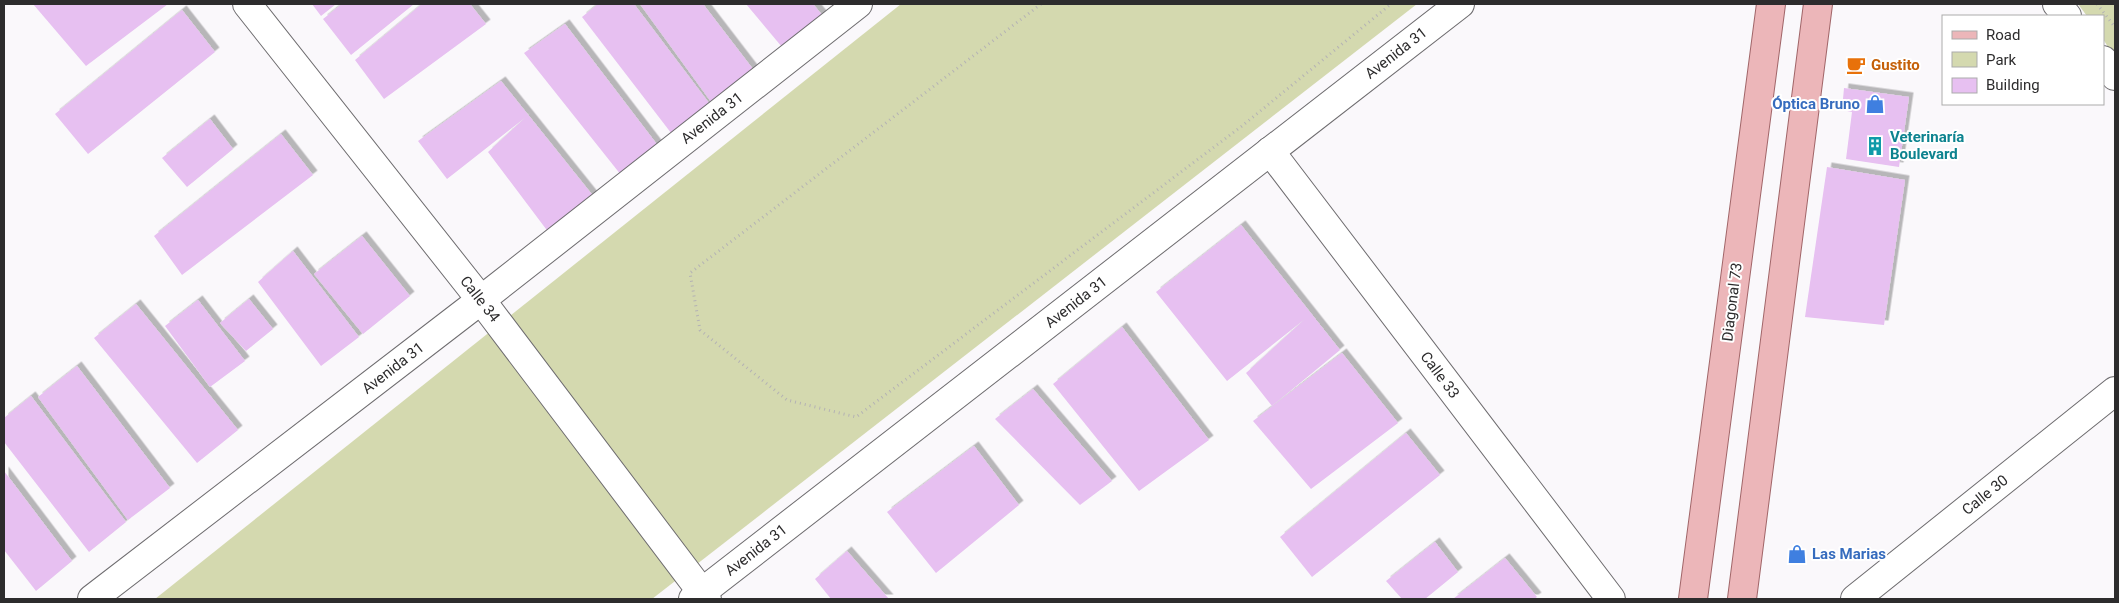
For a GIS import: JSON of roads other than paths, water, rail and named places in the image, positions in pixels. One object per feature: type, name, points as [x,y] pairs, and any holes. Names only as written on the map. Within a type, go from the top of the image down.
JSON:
[{"type":"main road","name":"Diagonal 73","points":[[1693,599],[1771,4]]},
{"type":"main road","points":[[1742,599],[1818,4]]},
{"type":"street","name":"Calle 34","points":[[247,4],[481,300],[700,597]]},
{"type":"street","name":"Avenida 31","points":[[92,599],[481,300],[858,4]]},
{"type":"street","name":"Avenida 31","points":[[700,597],[1460,4]]},
{"type":"street","points":[[2057,4],[2066,15]]},
{"type":"street","points":[[2104,61],[2115,76]]},
{"type":"street","name":"Calle 33","points":[[1270,152],[1611,599]]},
{"type":"street","name":"Calle 30","points":[[1855,599],[2115,391]]},
{"type":"place","name":"Gustito","points":[[1856,65]]},
{"type":"place","name":"Óptica Bruno","points":[[1875,104]]},
{"type":"place","name":"Veterinaría Boulevard","points":[[1875,146]]},
{"type":"place","name":"Las Marias","points":[[1797,554]]}]
